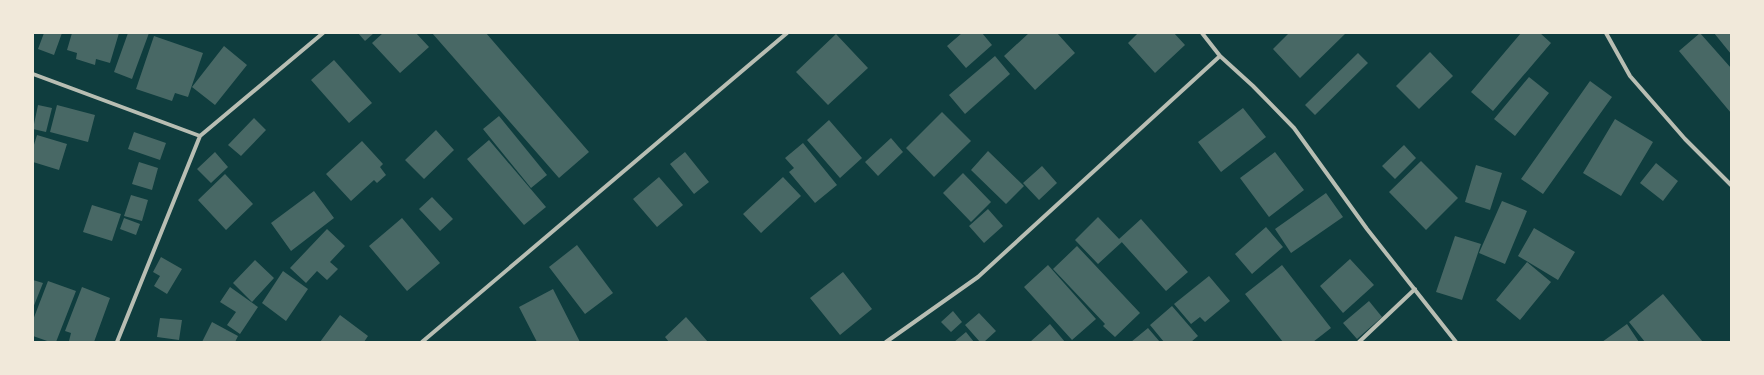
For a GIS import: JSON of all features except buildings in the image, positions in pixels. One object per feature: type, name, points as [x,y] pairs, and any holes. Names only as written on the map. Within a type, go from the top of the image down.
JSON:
[{"type":"street","points":[[117,342],[200,136],[323,33]]},
{"type":"street","points":[[422,342],[787,33]]},
{"type":"street","points":[[1202,33],[1220,56],[1253,86],[1294,128],[1368,229],[1456,342]]},
{"type":"street","points":[[1606,33],[1630,76],[1685,138],[1731,184]]},
{"type":"street","points":[[886,342],[978,276],[1220,56]]},
{"type":"street","points":[[33,74],[200,136]]},
{"type":"street","points":[[1359,342],[1415,290]]}]
